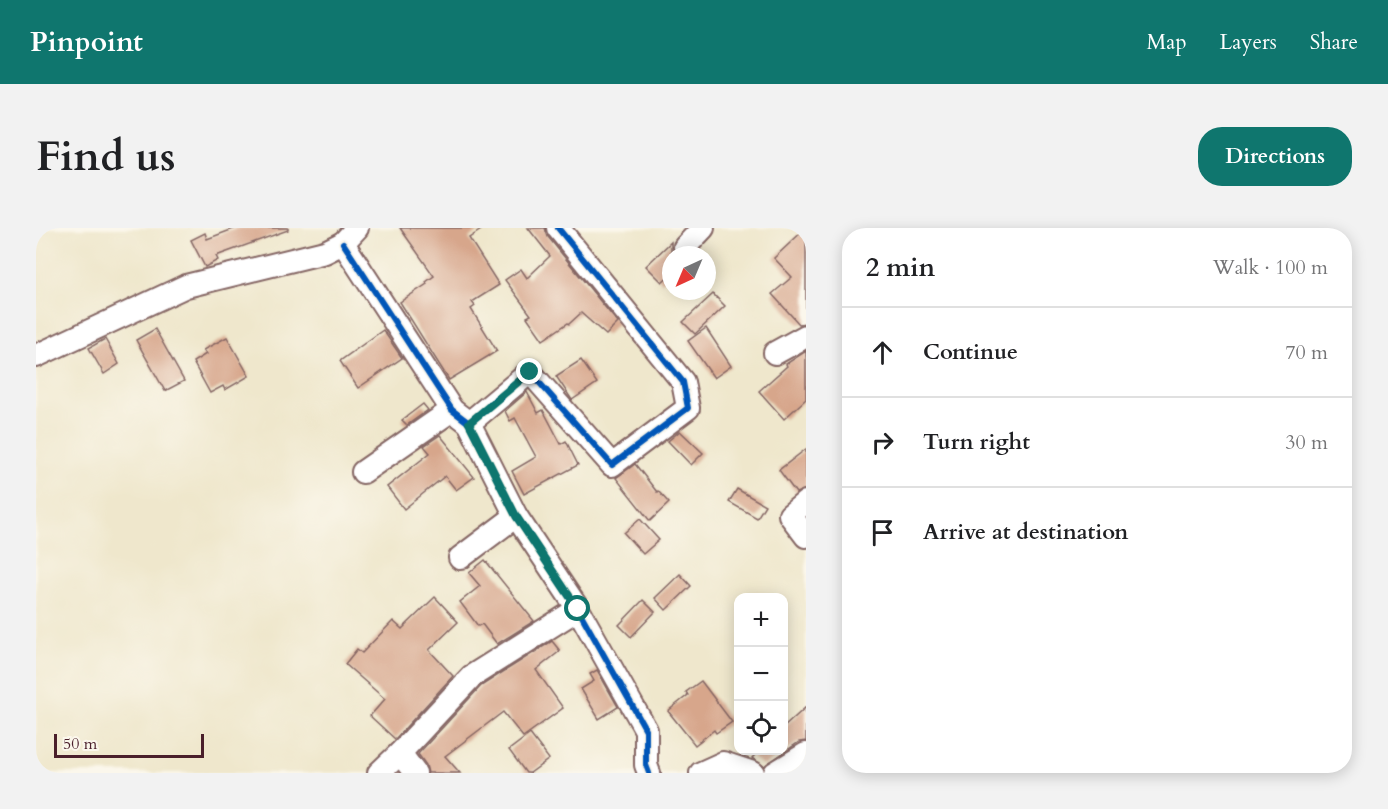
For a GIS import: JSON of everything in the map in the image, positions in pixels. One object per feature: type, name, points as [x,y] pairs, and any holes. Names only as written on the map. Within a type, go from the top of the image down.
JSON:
[{"type":"street","points":[[363,472],[461,417],[530,372],[612,465],[688,408],[683,382],[558,228]]},
{"type":"street","points":[[686,246],[703,228]]},
{"type":"street","points":[[36,356],[186,286],[325,252],[350,236],[461,417],[516,516],[578,609],[646,730],[646,765],[649,773]]},
{"type":"street","points":[[775,353],[806,336]]},
{"type":"street","points":[[806,502],[790,515],[806,536]]},
{"type":"street","points":[[460,558],[516,516]]},
{"type":"street","points":[[379,773],[472,676],[578,609]]},
{"type":"street","points":[[400,753],[415,773]]},
{"type":"street","points":[[776,773],[806,754]]},
{"type":"street","points":[[701,773],[723,763],[753,773]]},
{"type":"building","points":[[236,228],[288,228],[288,230],[216,256],[218,260],[205,267],[191,240],[205,233],[207,239]]},
{"type":"building","points":[[400,228],[484,228],[469,238],[499,285],[472,302],[475,306],[471,309],[497,351],[449,380],[400,302],[427,284],[426,282],[434,276]]},
{"type":"building","points":[[528,228],[545,228],[548,237],[618,323],[606,335],[581,313],[569,324],[543,340],[527,317],[531,315],[505,280],[521,269],[527,278],[550,256]]},
{"type":"building","points":[[806,228],[806,323],[799,324],[772,294],[792,277],[774,258]]},
{"type":"building","points":[[662,251],[662,282],[646,266]]},
{"type":"building","points":[[716,297],[725,306],[695,334],[683,322],[707,300],[716,300]]},
{"type":"building","points":[[706,328],[731,366],[714,378],[688,341]]},
{"type":"building","points":[[155,329],[184,381],[165,391],[136,340]]},
{"type":"building","points":[[383,330],[402,358],[358,388],[340,361]]},
{"type":"building","points":[[227,337],[249,376],[225,390],[223,386],[210,393],[193,362],[206,354],[203,350]]},
{"type":"building","points":[[105,339],[119,364],[104,374],[89,348]]},
{"type":"building","points":[[806,351],[806,399],[784,419],[759,391],[787,366],[786,364]]},
{"type":"building","points":[[581,360],[597,383],[572,400],[556,376]]},
{"type":"building","points":[[527,392],[538,413],[543,410],[561,444],[566,441],[578,465],[524,494],[512,471],[536,457],[515,418],[510,421],[505,411]]},
{"type":"building","points":[[423,404],[428,410],[407,425],[402,420]]},
{"type":"building","points":[[680,431],[703,453],[691,465],[668,441]]},
{"type":"building","points":[[440,435],[474,477],[456,490],[445,476],[404,509],[387,487],[430,453],[424,446]]},
{"type":"building","points":[[806,449],[806,489],[796,493],[779,470]]},
{"type":"building","points":[[635,464],[657,492],[669,503],[650,521],[616,478]]},
{"type":"building","points":[[737,489],[765,505],[757,518],[729,502]]},
{"type":"building","points":[[640,519],[659,540],[643,554],[624,533]]},
{"type":"building","points":[[485,560],[534,621],[497,644],[482,624],[478,626],[460,602],[480,586],[469,573]]},
{"type":"building","points":[[680,574],[691,586],[666,610],[655,598]]},
{"type":"building","points":[[435,597],[458,622],[429,650],[453,676],[395,739],[370,716],[385,699],[345,664],[357,649],[362,653],[393,621],[402,629]]},
{"type":"building","points":[[643,600],[655,612],[631,637],[619,625]]},
{"type":"building","points":[[552,641],[560,651],[536,670],[563,708],[523,737],[503,712],[445,756],[460,773],[428,773],[426,765],[418,754],[481,686]]},
{"type":"building","points":[[597,670],[618,707],[599,719],[581,689],[594,681],[590,674]]},
{"type":"building","points":[[701,681],[732,722],[716,733],[714,730],[695,745],[668,711],[688,695],[686,692]]},
{"type":"building","points":[[806,707],[806,741],[799,742],[788,750],[788,723]]},
{"type":"building","points":[[530,734],[549,759],[530,773],[526,773],[509,750]]},
{"type":"building","points":[[755,755],[780,755],[764,766],[752,758]]},
{"type":"cycle path","points":[[343,243],[452,410],[469,423],[530,372],[612,465],[688,408],[683,382],[558,228]]},
{"type":"cycle path","points":[[469,423],[516,516],[578,609],[646,730],[646,765],[649,773]]},
{"type":"route","points":[[530,372],[469,423],[516,516],[578,609]]}]
